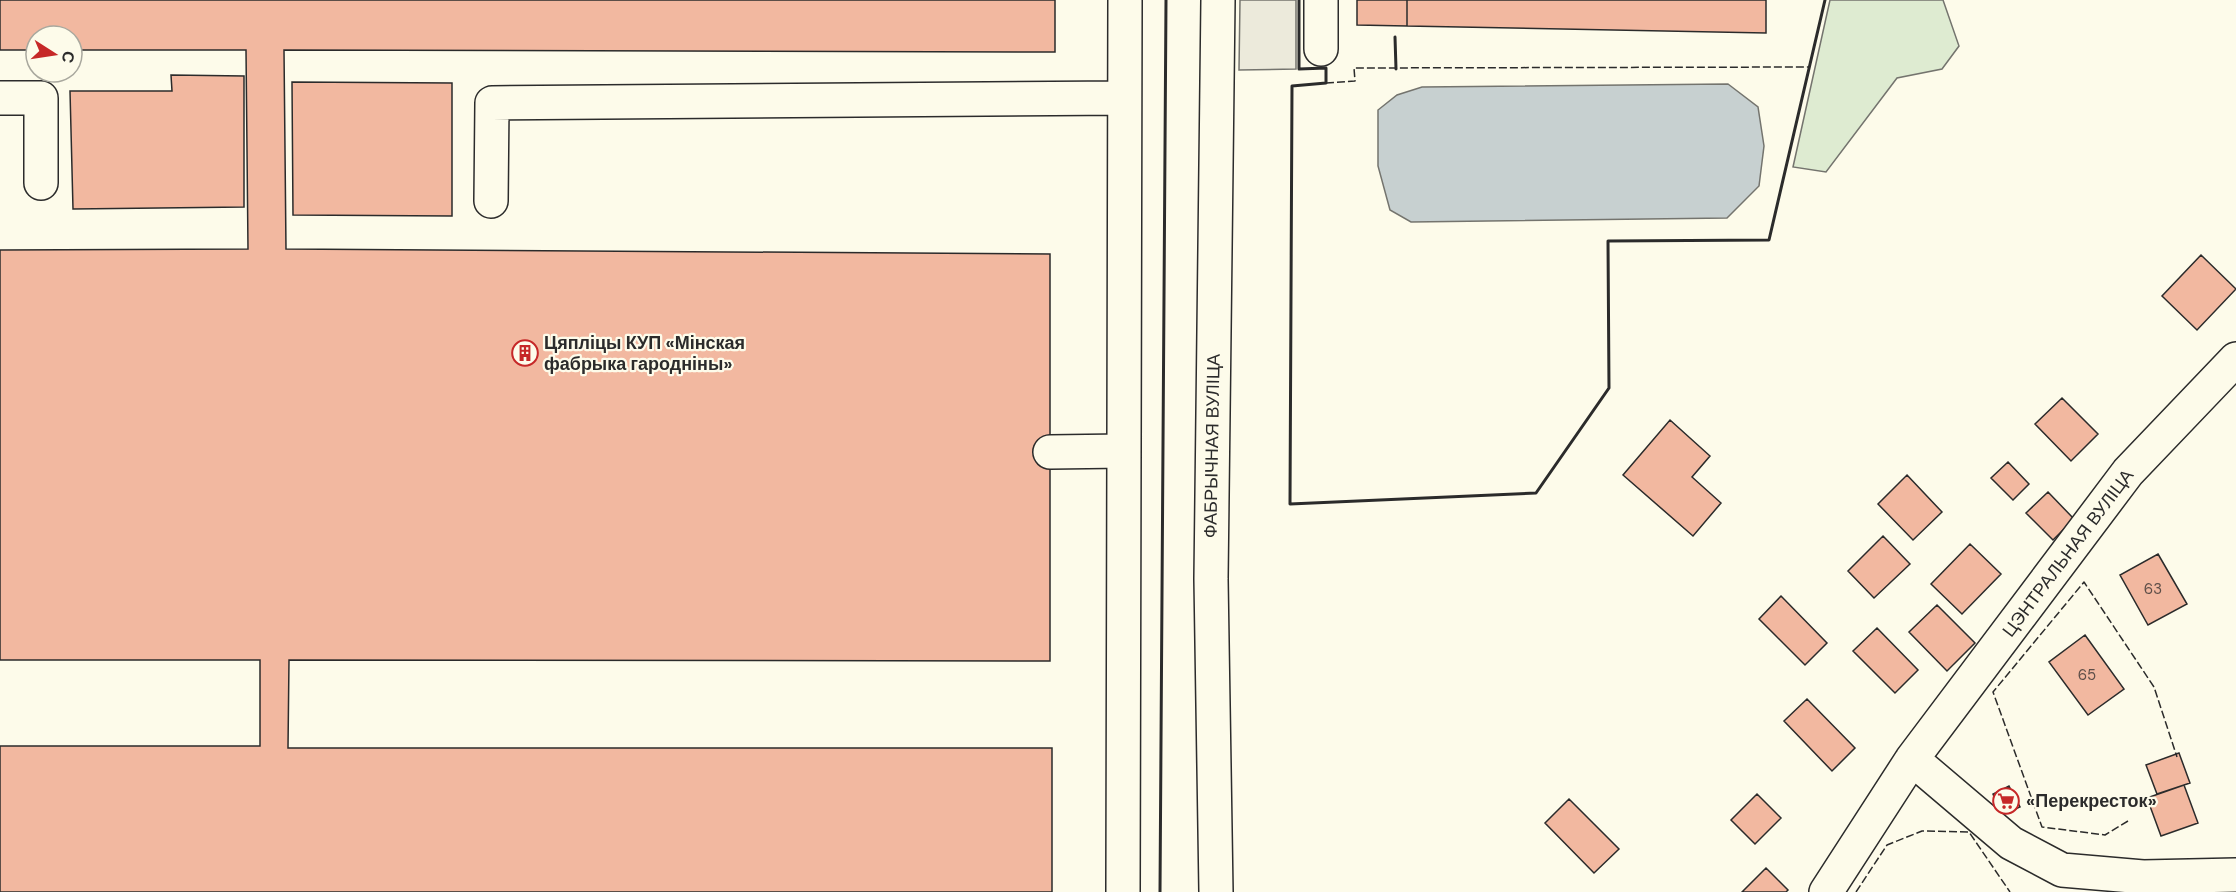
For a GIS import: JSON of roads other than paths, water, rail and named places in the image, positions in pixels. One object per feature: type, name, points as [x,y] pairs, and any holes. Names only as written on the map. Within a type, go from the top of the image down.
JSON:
[{"type":"street","points":[[1123,892],[1125,0]]},
{"type":"street","name":"ФАБРЫЧНАЯ ВУЛІЦА","points":[[1216,892],[1210,579],[1218,0]]},
{"type":"street","points":[[1321,0],[1321,49]]},
{"type":"street","points":[[0,98],[41,98],[41,183]]},
{"type":"street","points":[[492,201],[492,103],[1124,98]]},
{"type":"street","name":"ЦЭНТРАЛЬНАЯ ВУЛІЦА","points":[[1826,892],[1912,759],[2128,472],[2236,358]]},
{"type":"street","points":[[1050,452],[1124,451]]},
{"type":"street","points":[[1912,759],[2011,843],[2061,870],[2144,878],[2236,875]]},
{"type":"place","name":"Цяпліцы КУП «Мінская фабрыка гародніны»","points":[[525,353]]},
{"type":"place","name":"«Перекресток»","points":[[2006,801]]}]
